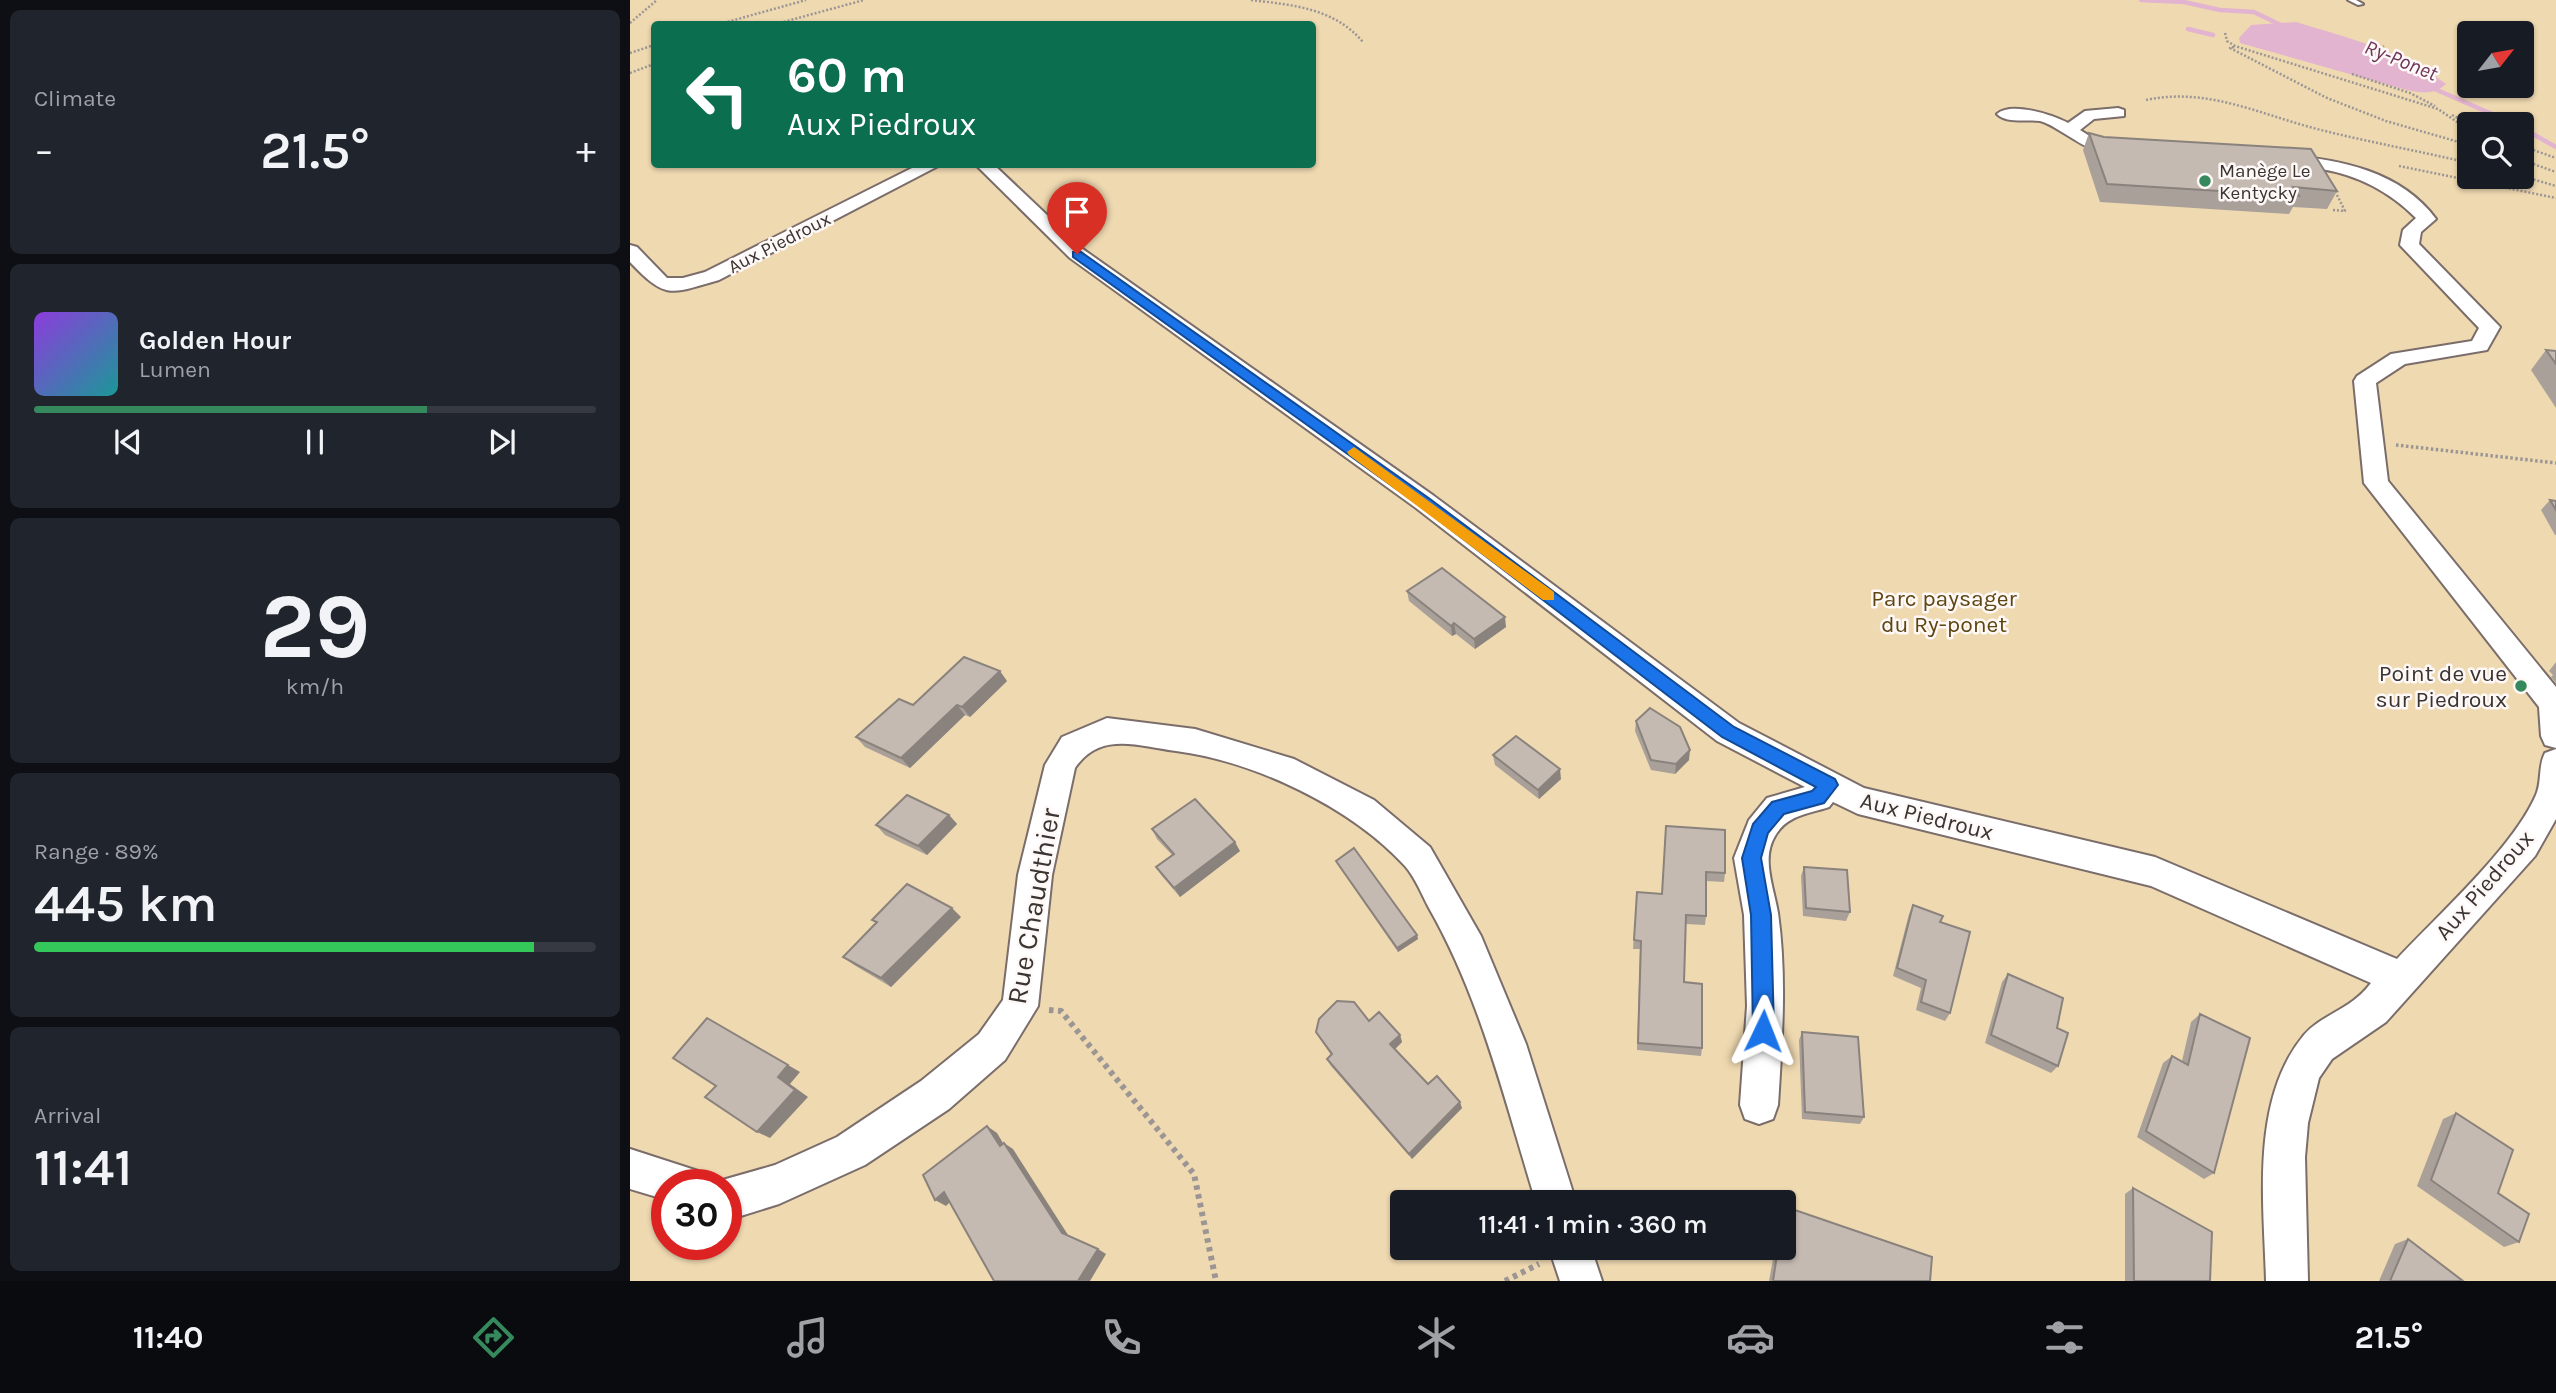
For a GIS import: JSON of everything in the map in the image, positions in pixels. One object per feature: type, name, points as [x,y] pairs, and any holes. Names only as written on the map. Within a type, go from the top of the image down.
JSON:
[{"type":"street","points":[[2071,131],[2077,120],[2092,113],[2118,113]]},
{"type":"street","points":[[2005,114],[2046,117],[2095,146],[2145,151]]},
{"type":"street","points":[[2266,159],[2343,166],[2386,183],[2411,201],[2427,219],[2412,230],[2409,245],[2490,327],[2480,345],[2399,359],[2365,381],[2376,484],[2553,704],[2556,736]]},
{"type":"street","name":"Aux Piedroux","points":[[630,251],[662,284],[692,282],[712,276],[926,168]]},
{"type":"street","name":"Aux Piedroux","points":[[987,168],[1077,254],[1425,502],[1728,732],[1858,800],[2155,872],[2402,979],[2524,846],[2553,795],[2556,762]]},
{"type":"street","name":"Rue Chaudthier","points":[[742,1196],[779,1184],[851,1151],[935,1095],[992,1047],[1020,1006],[1035,875],[1060,765],[1073,746],[1107,730],[1134,731],[1195,741],[1283,768],[1363,810],[1418,857],[1464,936],[1503,1032],[1552,1190]]},
{"type":"street","points":[[1759,1105],[1765,1006],[1761,915],[1751,858],[1760,830],[1778,808],[1818,797],[1829,785]]},
{"type":"street","points":[[2287,1281],[2286,1132],[2301,1069],[2319,1046],[2370,1013],[2392,985],[2402,979]]},
{"type":"street","points":[[630,1169],[651,1175]]},
{"type":"street","points":[[1574,1260],[1581,1281]]},
{"type":"lane","points":[[2351,0],[2360,4]]},
{"type":"path","points":[[630,23],[657,0]]},
{"type":"path","points":[[731,21],[806,0]]},
{"type":"path","points":[[787,21],[864,0]]},
{"type":"path","points":[[1251,0],[1323,13],[1346,23],[1363,42]]},
{"type":"path","points":[[2225,33],[2227,41],[2235,46],[2438,109],[2457,118]]},
{"type":"path","points":[[630,53],[651,46]]},
{"type":"path","points":[[2235,46],[2230,48],[2327,98],[2386,121],[2457,142]]},
{"type":"path","points":[[2380,49],[2384,46]]},
{"type":"path","points":[[630,74],[651,65]]},
{"type":"path","points":[[2352,74],[2410,93],[2457,122]]},
{"type":"path","points":[[2146,100],[2167,93],[2216,99],[2314,129],[2457,160]]},
{"type":"path","points":[[2534,150],[2556,158]]},
{"type":"path","points":[[2322,163],[2345,211],[2333,210]]},
{"type":"path","points":[[2534,164],[2556,172]]},
{"type":"path","points":[[2392,165],[2556,198]]},
{"type":"path","points":[[2534,180],[2556,186]]},
{"type":"path","points":[[2371,443],[2556,463]]},
{"type":"path","points":[[1020,1006],[1061,1011],[1194,1174],[1216,1281]]},
{"type":"green space","name":"Parc paysager du Ry-ponet","points":[[630,0],[2556,0],[2556,1281],[630,1281]]},
{"type":"water","points":[[2296,22],[2393,54],[2446,84],[2435,91],[2412,91],[2240,43],[2239,38],[2251,25]]},
{"type":"building","points":[[2089,133],[2104,137],[2311,149],[2337,191],[2293,187],[2299,196],[2107,184]]},
{"type":"building","points":[[2546,350],[2556,351],[2556,364]]},
{"type":"building","points":[[1442,568],[1505,617],[1474,639],[1454,623],[1451,626],[1407,591]]},
{"type":"building","points":[[964,657],[1000,671],[962,707],[957,705],[901,758],[856,737],[899,699],[913,705]]},
{"type":"building","points":[[1650,708],[1680,727],[1690,750],[1676,764],[1651,760],[1636,721]]},
{"type":"building","points":[[1516,736],[1560,769],[1538,790],[1493,755]]},
{"type":"building","points":[[907,795],[949,815],[918,846],[876,825]]},
{"type":"building","points":[[1195,799],[1235,842],[1174,888],[1156,867],[1174,854],[1152,829]]},
{"type":"building","points":[[1666,826],[1725,830],[1725,873],[1706,872],[1706,916],[1686,915],[1684,982],[1702,984],[1702,1048],[1638,1043],[1641,941],[1634,940],[1637,892],[1662,894]]},
{"type":"building","points":[[1354,848],[1417,935],[1397,948],[1336,861]]},
{"type":"building","points":[[1804,867],[1847,870],[1850,912],[1806,908]]},
{"type":"building","points":[[907,884],[952,908],[881,978],[843,957],[877,922],[872,920]]},
{"type":"building","points":[[1913,905],[1943,916],[1940,922],[1970,932],[1950,1013],[1921,1002],[1926,980],[1897,968]]},
{"type":"building","points":[[2008,974],[2063,998],[2057,1028],[2068,1033],[2058,1066],[1991,1035]]},
{"type":"building","points":[[1337,1001],[1354,1002],[1369,1021],[1379,1012],[1400,1035],[1390,1044],[1428,1084],[1437,1076],[1460,1102],[1409,1154],[1327,1059],[1332,1054],[1316,1032],[1319,1019]]},
{"type":"building","points":[[2200,1014],[2250,1038],[2214,1173],[2146,1131],[2172,1056],[2188,1065]]},
{"type":"building","points":[[707,1018],[788,1065],[778,1077],[795,1090],[757,1132],[705,1097],[716,1086],[673,1058]]},
{"type":"building","points":[[1802,1032],[1858,1037],[1864,1117],[1805,1112]]},
{"type":"building","points":[[2456,1113],[2513,1150],[2498,1193],[2529,1214],[2519,1242],[2431,1180]]},
{"type":"building","points":[[987,1126],[1000,1146],[1004,1143],[1062,1233],[1098,1249],[1078,1281],[994,1281],[944,1192],[935,1200],[923,1175]]},
{"type":"building","points":[[2133,1188],[2212,1232],[2210,1281],[2134,1281]]},
{"type":"building","points":[[1796,1210],[1932,1257],[1930,1281],[1773,1281],[1776,1260],[1796,1260]]},
{"type":"building","points":[[2408,1239],[2463,1281],[2390,1281]]},
{"type":"waterway","name":"Ry-Ponet","points":[[2141,0],[2184,2],[2220,10],[2254,12],[2291,30]]},
{"type":"waterway","name":"Ry-Ponet","points":[[2188,29],[2213,35]]},
{"type":"waterway","name":"Ry-Ponet","points":[[2430,87],[2487,112]]},
{"type":"waterway","name":"Ry-Ponet","points":[[2534,135],[2556,147]]},
{"type":"slow traffic","points":[[1354,452],[1549,596]]},
{"type":"place","name":"Manège Le Kentycky","points":[[2205,181]]},
{"type":"place","name":"Point de vue sur Piedroux","points":[[2521,686]]},
{"type":"route","points":[[1077,254],[1425,502],[1728,732],[1829,785],[1818,797],[1778,808],[1760,830],[1751,858],[1761,915],[1765,1006],[1763,1031]]}]
